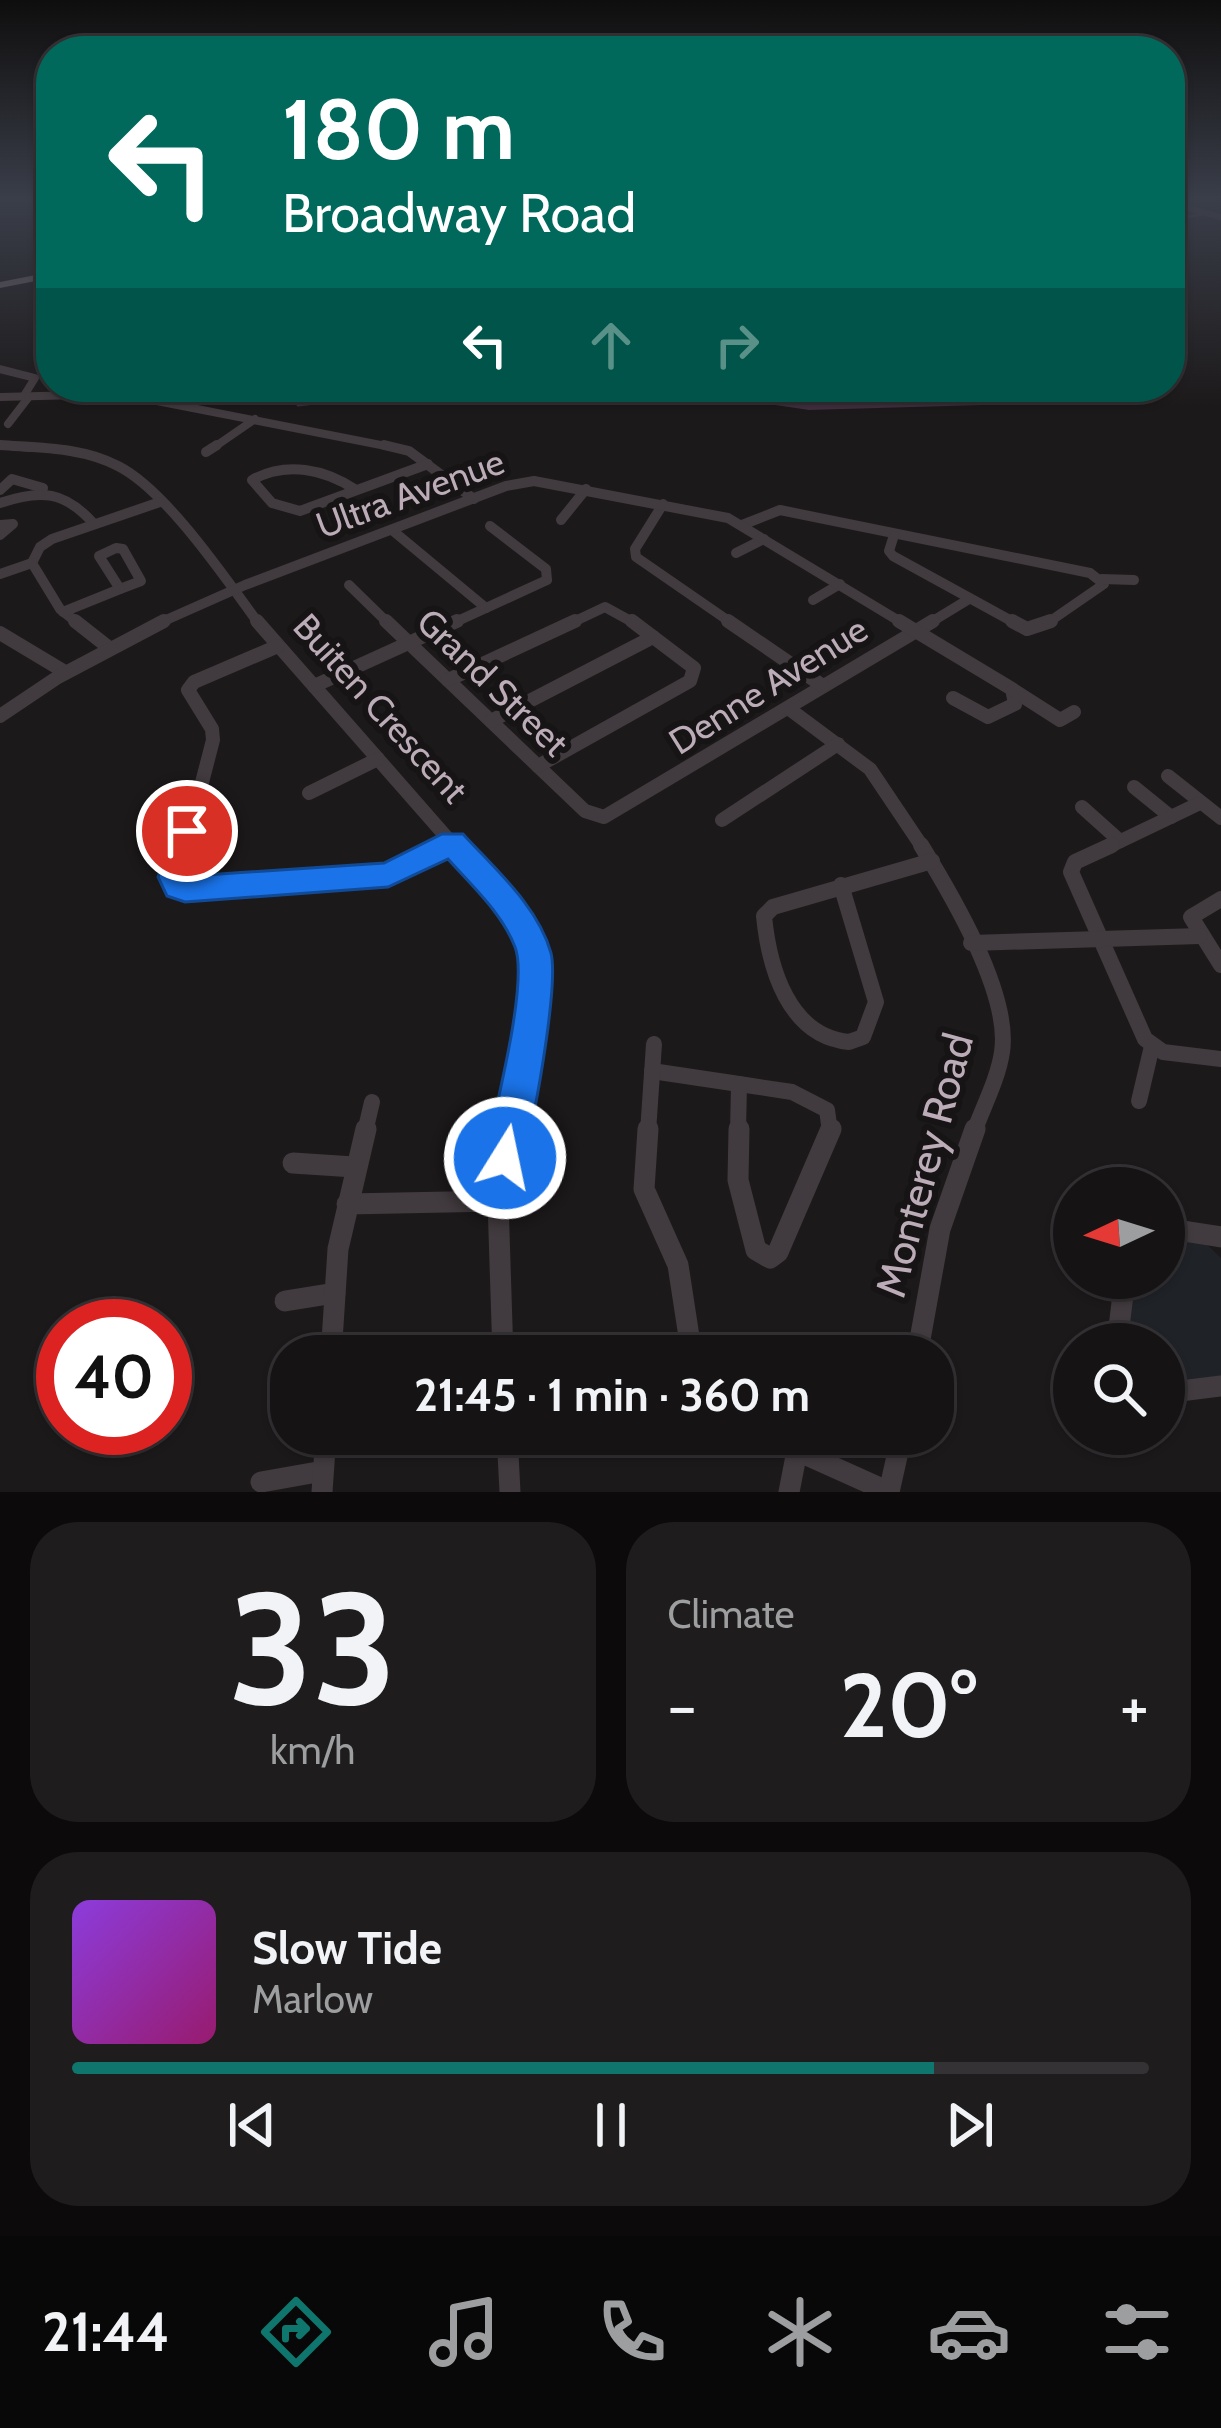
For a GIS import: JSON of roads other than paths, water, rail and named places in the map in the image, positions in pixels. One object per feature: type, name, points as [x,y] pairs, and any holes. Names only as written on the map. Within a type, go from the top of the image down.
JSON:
[{"type":"main road","points":[[0,285],[36,278]]},
{"type":"street","points":[[0,368],[34,376],[8,424]]},
{"type":"street","points":[[0,397],[36,396]]},
{"type":"street","points":[[164,402],[395,446],[474,499]]},
{"type":"street","points":[[206,452],[255,419]]},
{"type":"street","name":"Buiten Crescent","points":[[0,445],[56,447],[102,458],[130,472],[516,914],[534,953],[535,988],[498,1201],[502,1335]]},
{"type":"street","points":[[356,490],[341,480],[284,468],[253,480],[290,513],[356,490],[428,464]]},
{"type":"street","points":[[0,490],[14,479],[72,498],[94,524]]},
{"type":"street","name":"Ultra Avenue","points":[[0,716],[108,647],[392,530],[526,482],[718,515],[840,584],[1057,719],[1074,712]]},
{"type":"street","points":[[561,520],[586,489]]},
{"type":"street","points":[[0,502],[46,491]]},
{"type":"street","points":[[0,574],[32,563],[48,541],[160,502]]},
{"type":"street","points":[[663,504],[634,551],[635,557],[823,686]]},
{"type":"street","points":[[742,526],[781,510],[1102,579],[1134,580]]},
{"type":"street","points":[[0,526],[13,524],[0,536]]},
{"type":"street","points":[[314,686],[550,575],[490,526]]},
{"type":"street","points":[[392,530],[486,608]]},
{"type":"street","points":[[894,535],[891,555],[1034,630],[1101,589],[1102,579]]},
{"type":"street","points":[[736,554],[764,539]]},
{"type":"street","points":[[32,563],[63,612],[108,647]]},
{"type":"street","points":[[813,600],[840,584]]},
{"type":"street","name":"Grand Street","points":[[349,585],[585,812],[598,817]]},
{"type":"street","points":[[63,612],[120,589]]},
{"type":"street","name":"Denne Avenue","points":[[598,817],[615,815],[969,598]]},
{"type":"street","points":[[448,680],[596,608],[617,610],[692,665],[693,679],[538,766]]},
{"type":"street","points":[[0,633],[64,672]]},
{"type":"street","points":[[491,722],[653,637]]},
{"type":"street","points":[[278,646],[194,682],[188,690],[212,729],[213,740],[175,884],[190,890],[388,875],[452,843]]},
{"type":"street","points":[[953,698],[988,717],[1015,704],[1012,689]]},
{"type":"street","name":"Monterey Road","points":[[788,708],[872,772],[952,894],[1001,1023],[1003,1043],[940,1229],[920,1335]]},
{"type":"street","points":[[722,820],[838,744]]},
{"type":"street","points":[[309,793],[378,759]]},
{"type":"street","points":[[1168,776],[1221,818]]},
{"type":"street","points":[[1134,787],[1171,817]]},
{"type":"street","points":[[1198,804],[1071,868],[1152,1046],[1163,1052],[1221,1059]]},
{"type":"street","points":[[1082,807],[1120,841]]},
{"type":"street","points":[[842,885],[876,1002],[863,1037],[852,1043],[839,1042],[808,1026],[791,1011],[763,920],[773,907],[842,885],[932,861]]},
{"type":"street","points":[[1221,899],[1192,914],[1200,936],[1221,965]]},
{"type":"street","points":[[971,943],[1200,936]]},
{"type":"street","points":[[654,1043],[644,1189],[678,1265],[689,1335]]},
{"type":"street","points":[[1139,1101],[1152,1046]]},
{"type":"street","points":[[652,1071],[739,1084],[792,1092],[817,1101],[830,1116],[831,1129],[778,1252],[770,1258],[756,1250],[738,1180],[739,1084]]},
{"type":"street","points":[[332,1335],[347,1204],[372,1102]]},
{"type":"street","points":[[293,1163],[354,1168]]},
{"type":"street","points":[[347,1204],[498,1201]]},
{"type":"street","points":[[1185,1231],[1221,1237]]},
{"type":"street","points":[[285,1301],[335,1293]]},
{"type":"street","points":[[1185,1390],[1221,1386]]},
{"type":"street","points":[[509,1492],[510,1455]]},
{"type":"street","points":[[789,1492],[796,1455]]},
{"type":"street","points":[[808,1455],[889,1492],[897,1455]]},
{"type":"street","points":[[261,1482],[322,1482]]},
{"type":"waterway","points":[[298,405],[324,402]]}]
